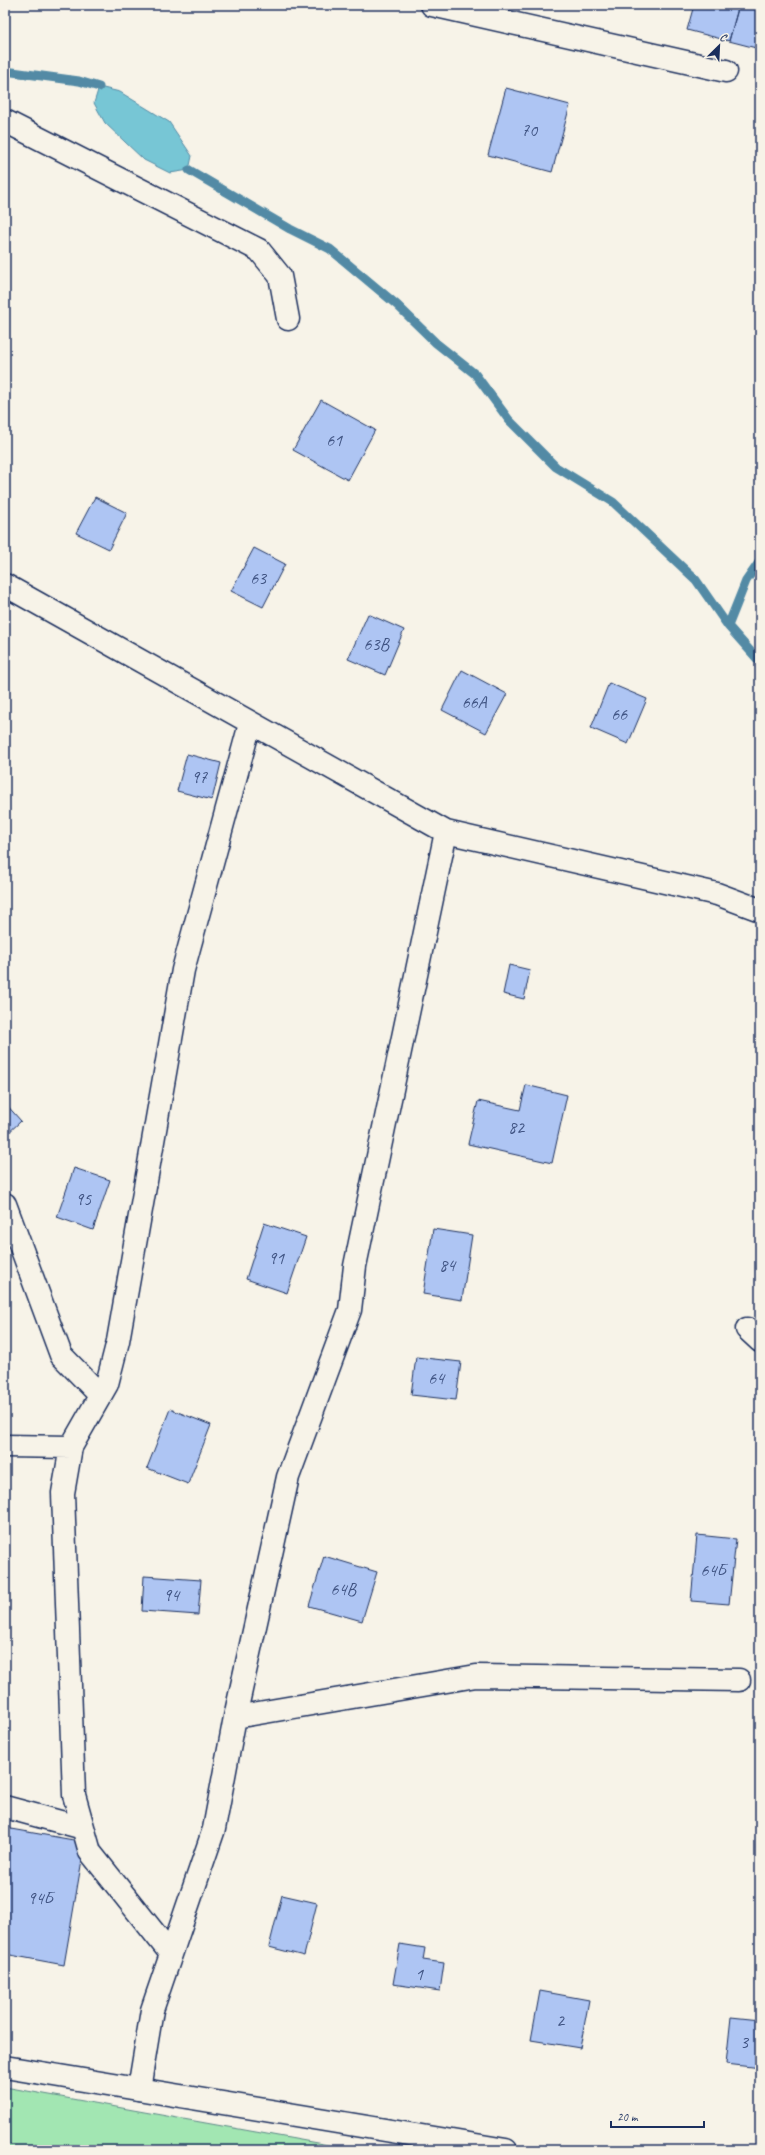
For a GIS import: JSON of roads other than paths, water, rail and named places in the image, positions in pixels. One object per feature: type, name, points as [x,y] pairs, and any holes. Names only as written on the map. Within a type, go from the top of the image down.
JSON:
[{"type":"street","points":[[432,5],[726,71]]},
{"type":"street","points":[[5,121],[259,250],[280,276],[288,319]]},
{"type":"street","points":[[5,585],[250,724],[446,832],[717,894],[760,910]]},
{"type":"street","points":[[172,1954],[90,1852],[74,1795],[63,1493],[71,1447],[107,1384],[118,1341],[183,970],[250,724]]},
{"type":"street","points":[[139,2089],[152,2010],[214,1829],[235,1717],[288,1477],[350,1310],[355,1266],[446,832]]},
{"type":"street","points":[[5,1204],[61,1355],[100,1395]]},
{"type":"street","points":[[5,1446],[71,1447]]},
{"type":"street","points":[[235,1717],[476,1676],[739,1680]]},
{"type":"street","points":[[5,1806],[83,1828]]},
{"type":"street","points":[[5,2067],[506,2150]]},
{"type":"water","points":[[99,87],[120,92],[169,122],[192,156],[189,170],[170,173],[144,160],[105,123],[94,103]]},
{"type":"waterway","points":[[5,71],[79,81],[99,87]]},
{"type":"waterway","points":[[189,170],[290,229],[330,249],[397,305],[436,343],[475,374],[509,420],[556,467],[613,502],[696,580],[728,626],[760,662]]},
{"type":"waterway","points":[[728,626],[746,581],[760,561]]}]
